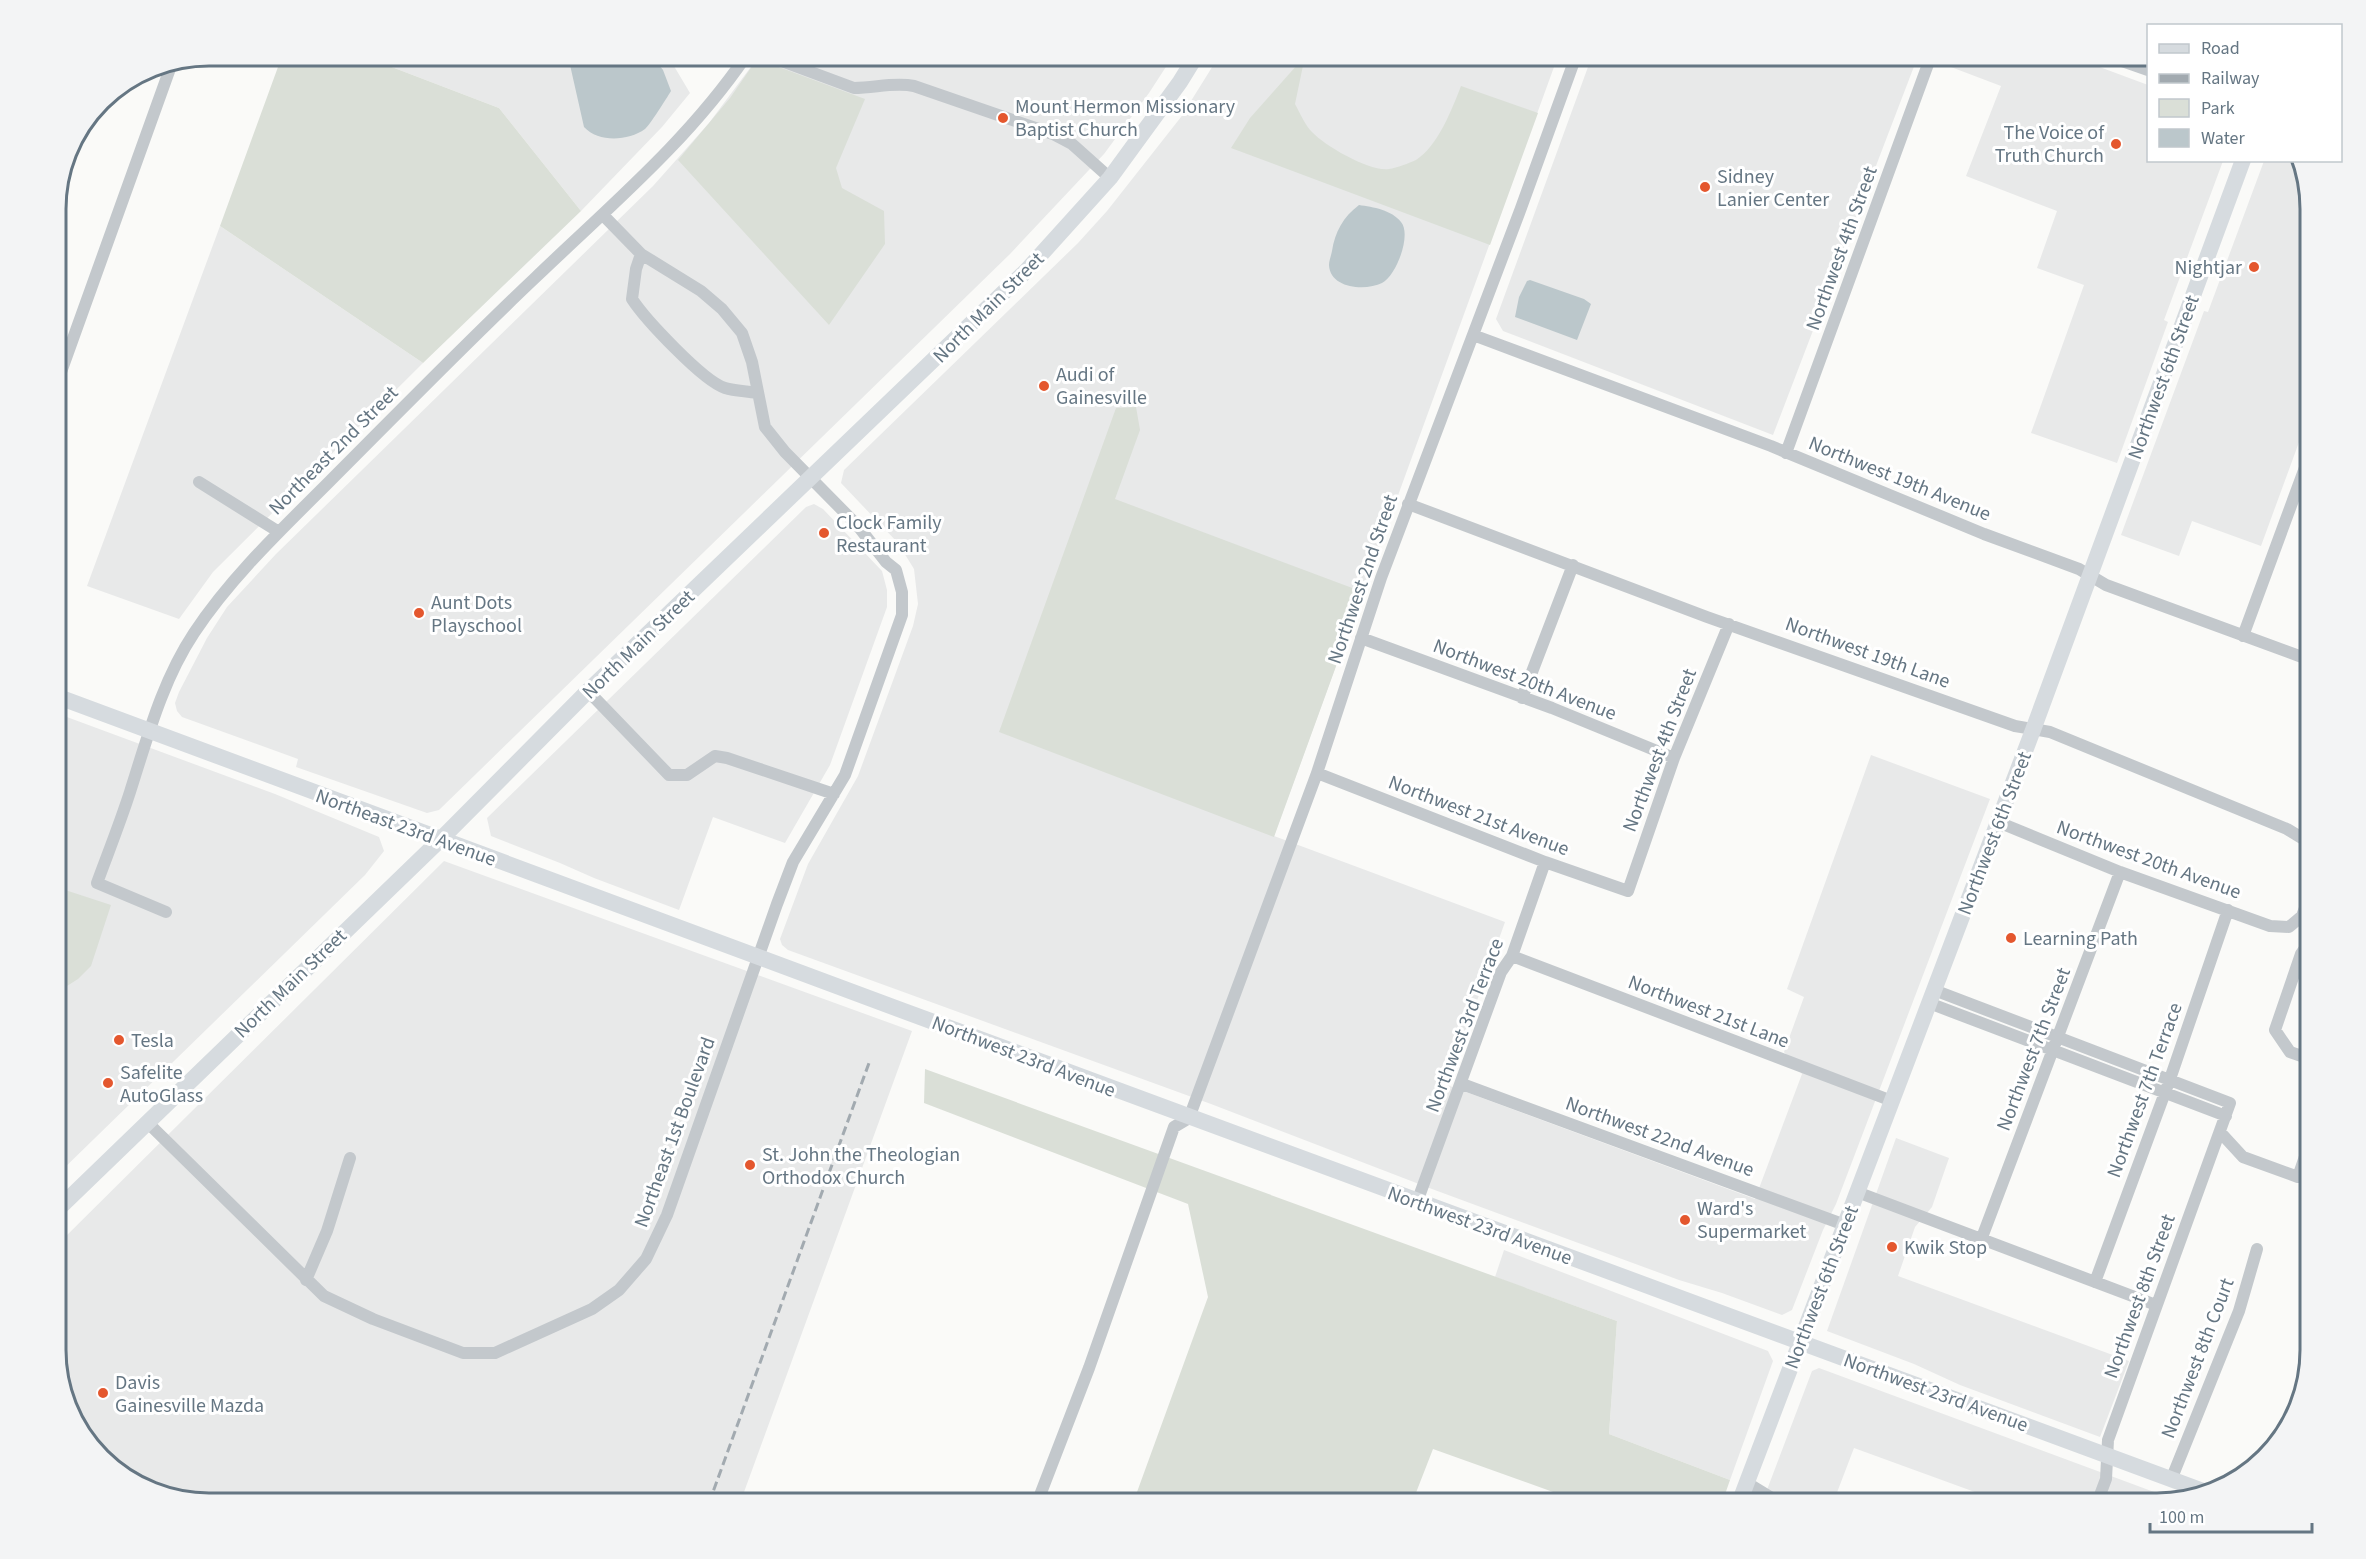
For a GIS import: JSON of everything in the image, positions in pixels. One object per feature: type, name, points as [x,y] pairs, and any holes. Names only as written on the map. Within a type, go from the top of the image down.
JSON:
[{"type":"main road","name":"North Main Street","points":[[66,1201],[441,839],[588,691],[1026,272],[1110,178],[1190,66]]},
{"type":"main road","name":"Northwest 6th Street","points":[[1743,1493],[2033,730],[2242,162]]},
{"type":"main road","name":"Northeast 23rd Avenue","points":[[66,700],[757,957]]},
{"type":"main road","name":"Northwest 23rd Avenue","points":[[757,957],[2193,1488]]},
{"type":"street","name":"Northeast 2nd Street","points":[[166,912],[97,883],[148,731],[182,651],[195,631],[223,594],[279,532],[490,322],[651,170],[689,130],[739,66]]},
{"type":"street","points":[[793,66],[854,88],[899,83],[914,86],[1053,134],[1072,144],[1110,178]]},
{"type":"street","name":"Northwest 2nd Street","points":[[1189,1118],[1317,773],[1408,504],[1572,66]]},
{"type":"street","name":"Northwest 4th Street","points":[[1786,453],[1927,66]]},
{"type":"street","points":[[66,358],[169,72]]},
{"type":"street","name":"Northeast 1st Boulevard","points":[[148,1123],[324,1296],[373,1319],[462,1353],[495,1353],[592,1309],[620,1290],[646,1259],[667,1215],[793,861],[834,794],[848,765],[902,615],[903,603],[896,570],[886,562],[858,526],[765,428],[752,362],[742,333],[722,309],[701,291],[641,254],[603,215]]},
{"type":"street","points":[[641,254],[636,269],[632,299],[645,317],[705,376],[723,387],[757,393]]},
{"type":"street","name":"Northwest 19th Avenue","points":[[1473,335],[1786,453],[1984,534],[2090,574],[2106,585],[2300,656]]},
{"type":"street","points":[[2243,636],[2300,481]]},
{"type":"street","points":[[199,482],[279,532]]},
{"type":"street","name":"Northwest 19th Lane","points":[[1408,504],[1729,624],[2015,726],[2050,732],[2247,812],[2300,837]]},
{"type":"street","points":[[1522,698],[1573,565]]},
{"type":"street","name":"Northwest 4th Street","points":[[1628,891],[1674,758],[1729,624]]},
{"type":"street","name":"Northwest 20th Avenue","points":[[1361,638],[1674,758]]},
{"type":"street","points":[[588,691],[669,775],[687,775],[715,756],[834,794]]},
{"type":"street","name":"Northwest 21st Avenue","points":[[1317,773],[1545,862],[1628,891]]},
{"type":"street","name":"Northwest 20th Avenue","points":[[1998,822],[2120,872],[2270,926],[2289,927],[2300,918]]},
{"type":"street","name":"Northwest 3rd Terrace","points":[[1417,1202],[1501,972],[1512,956],[1545,862]]},
{"type":"street","name":"Northwest 7th Street","points":[[1981,1240],[2120,872]]},
{"type":"street","name":"Northwest 7th Terrace","points":[[2095,1282],[2165,1093],[2228,910]]},
{"type":"street","name":"Northwest 21st Lane","points":[[1512,956],[1892,1101]]},
{"type":"street","points":[[2300,957],[2275,1030],[2290,1052],[2300,1056]]},
{"type":"street","points":[[1932,997],[2058,1038],[2170,1079]]},
{"type":"street","points":[[1932,997],[2054,1051],[2226,1116]]},
{"type":"street","name":"Northwest 8th Street","points":[[2101,1493],[2106,1479],[2108,1440],[2230,1103],[2170,1079]]},
{"type":"street","name":"Northwest 22nd Avenue","points":[[1462,1084],[1845,1225]]},
{"type":"street","points":[[1041,1493],[1089,1368],[1174,1127],[1189,1118]]},
{"type":"street","points":[[2220,1132],[2243,1157],[2298,1177],[2300,1171]]},
{"type":"street","points":[[306,1280],[327,1231],[350,1158]]},
{"type":"street","points":[[1857,1192],[2156,1305]]},
{"type":"street","name":"Northwest 8th Court","points":[[2171,1480],[2239,1311],[2257,1249]]},
{"type":"street","points":[[1747,1483],[1764,1493]]},
{"type":"shaded area","points":[[389,66],[674,66],[690,93],[662,127],[581,211],[499,108]]},
{"type":"shaded area","points":[[752,66],[1167,66],[1104,154],[1010,254],[439,810],[427,813],[296,767],[298,759],[182,717],[175,703],[179,692],[207,638],[227,607],[276,554],[653,186],[709,123]]},
{"type":"shaded area","points":[[1213,66],[1554,66],[1274,836],[1505,922],[1447,1085],[1755,1199],[1802,1074],[1784,1052],[1804,997],[1787,989],[1871,755],[1990,799],[1836,1204],[1823,1230],[1792,1310],[1782,1315],[1679,1280],[1211,1104],[788,950],[782,945],[780,939],[808,864],[858,776],[913,626],[918,604],[914,569],[898,543],[841,483],[844,470],[1078,243],[1107,211],[1181,117]]},
{"type":"shaded area","name":"Sidney Lanier Center","points":[[1588,66],[1914,66],[1773,435],[1503,331],[1496,319]]},
{"type":"shaded area","points":[[1948,66],[2097,66],[2147,85],[2147,162],[2223,162],[2164,320],[2168,322],[2117,463],[2031,433],[2084,285],[2037,268],[2057,211],[1966,176],[2001,86]]},
{"type":"shaded area","points":[[2264,162],[2292,162],[2300,199],[2300,439],[2261,546],[2192,521],[2179,556],[2121,535],[2204,311],[2208,312]]},
{"type":"shaded area","points":[[220,226],[423,363],[213,572],[179,619],[87,586]]},
{"type":"shaded area","points":[[814,504],[823,509],[882,571],[887,590],[887,607],[830,765],[785,843],[713,817],[679,910],[491,836],[487,818],[806,507]]},
{"type":"shaded area","points":[[66,717],[275,794],[379,837],[384,851],[365,875],[66,1166]]},
{"type":"shaded area","points":[[444,861],[912,1031],[744,1493],[199,1493],[163,1485],[129,1469],[108,1451],[95,1437],[77,1405],[66,1360],[66,1236]]},
{"type":"shaded area","points":[[1896,1138],[1949,1158],[1932,1207],[1915,1227],[1898,1276],[2129,1361],[2100,1437],[1960,1385],[1914,1364],[1827,1331]]},
{"type":"shaded area","points":[[1504,1250],[1768,1351],[1773,1361],[1730,1480],[1609,1434],[1617,1321],[1495,1277]]},
{"type":"shaded area","points":[[1819,1368],[2157,1493],[1978,1493],[1854,1448],[1837,1493],[1766,1493],[1812,1371]]},
{"type":"green space","points":[[278,66],[389,66],[499,108],[581,211],[423,363],[220,226]]},
{"type":"green space","points":[[752,66],[776,66],[865,99],[836,168],[842,188],[884,211],[885,244],[829,325],[678,160],[730,98]]},
{"type":"green space","points":[[1296,66],[1303,66],[1295,104],[1312,132],[1348,157],[1381,169],[1403,165],[1424,154],[1438,136],[1461,86],[1538,113],[1490,245],[1231,148],[1250,118]]},
{"type":"green space","points":[[1136,407],[1140,430],[1115,499],[1363,592],[1274,837],[999,732],[1116,408]]},
{"type":"green space","points":[[66,890],[111,905],[91,966],[66,987]]},
{"type":"green space","points":[[925,1069],[1617,1321],[1609,1434],[1730,1480],[1725,1493],[1556,1493],[1433,1449],[1416,1493],[1134,1493],[1137,1492],[1208,1297],[1188,1204],[924,1103]]},
{"type":"water","points":[[570,66],[660,66],[663,70],[671,91],[645,129],[622,138],[605,138],[597,136],[584,127]]},
{"type":"water","points":[[1359,205],[1387,212],[1397,218],[1404,228],[1404,245],[1397,264],[1387,279],[1375,286],[1358,287],[1342,283],[1335,279],[1329,265],[1338,231],[1348,215]]},
{"type":"water","points":[[1530,280],[1584,299],[1591,304],[1577,340],[1515,317],[1519,297],[1527,281]]},
{"type":"railway","points":[[713,1493],[869,1063]]},
{"type":"place","name":"Mount Hermon Missionary Baptist Church","points":[[1003,118]]},
{"type":"place","name":"The Voice of Truth Church","points":[[2116,144]]},
{"type":"place","name":"Sidney Lanier Center","points":[[1705,187]]},
{"type":"place","name":"Nightjar","points":[[2254,267]]},
{"type":"place","name":"Audi of Gainesville","points":[[1044,386]]},
{"type":"place","name":"Clock Family Restaurant","points":[[824,533]]},
{"type":"place","name":"Aunt Dots Playschool","points":[[419,613]]},
{"type":"place","name":"Learning Path","points":[[2011,938]]},
{"type":"place","name":"Tesla","points":[[119,1040]]},
{"type":"place","name":"Safelite AutoGlass","points":[[108,1083]]},
{"type":"place","name":"St. John the Theologian Orthodox Church","points":[[750,1165]]},
{"type":"place","name":"Ward's Supermarket","points":[[1685,1220]]},
{"type":"place","name":"Kwik Stop","points":[[1892,1247]]},
{"type":"place","name":"Davis Gainesville Mazda","points":[[103,1393]]}]
